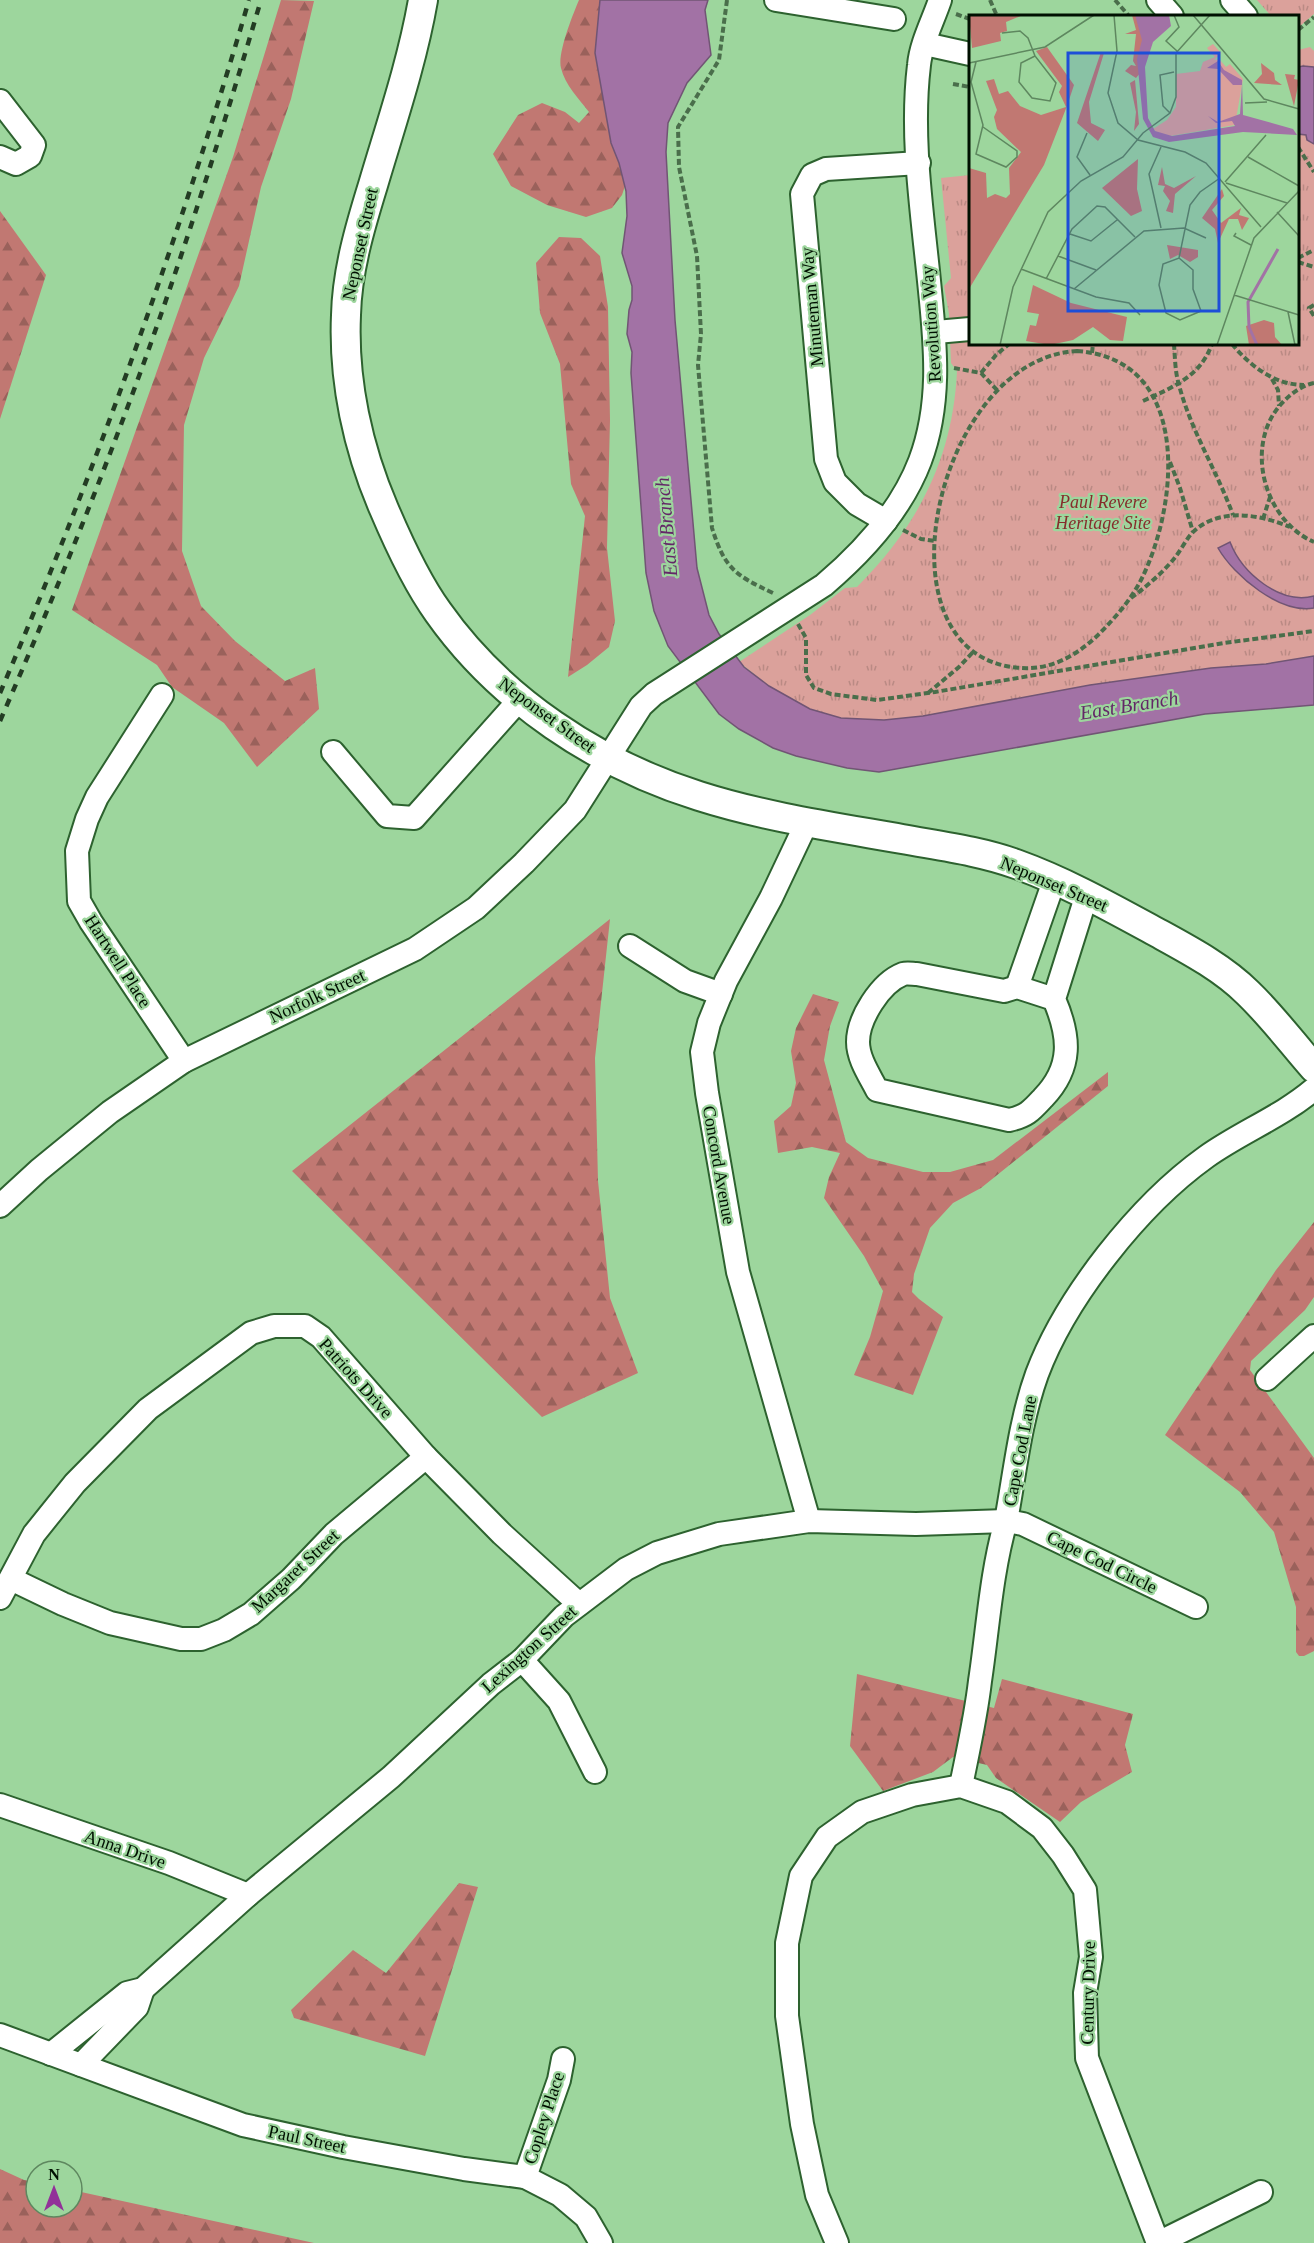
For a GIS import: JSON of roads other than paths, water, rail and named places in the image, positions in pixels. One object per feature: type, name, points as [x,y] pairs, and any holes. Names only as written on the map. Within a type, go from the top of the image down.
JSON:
[{"type":"main road","name":"Neponset Street","points":[[423,0],[419,24],[359,230],[352,262],[345,319],[345,348],[351,394],[361,442],[374,486],[396,537],[436,610],[476,659],[520,699],[564,732],[608,759],[655,780],[700,796],[776,817],[949,847],[1013,863],[1087,894],[1199,956],[1246,991],[1314,1068]]},
{"type":"street","points":[[1158,0],[1171,15]]},
{"type":"street","points":[[1232,0],[1245,15]]},
{"type":"street","points":[[791,1],[894,19]]},
{"type":"street","name":"Revolution Way","points":[[608,759],[641,706],[668,684],[824,585],[895,525],[927,439],[936,382],[936,332],[916,111],[919,62],[925,44],[946,7]]},
{"type":"street","points":[[925,44],[969,54]]},
{"type":"street","points":[[0,101],[34,145],[30,156],[16,164],[0,157]]},
{"type":"street","name":"Minuteman Way","points":[[895,525],[857,504],[835,482],[826,459],[802,194],[812,175],[826,169],[919,164]]},
{"type":"street","points":[[936,332],[969,328]]},
{"type":"street","name":"Hartwell Place","points":[[162,695],[97,797],[87,819],[77,851],[79,901],[109,950],[184,1061]]},
{"type":"street","points":[[333,752],[387,816],[414,818],[520,699]]},
{"type":"street","name":"Norfolk Street","points":[[0,1206],[39,1170],[110,1112],[184,1061],[415,950],[476,908],[575,810],[608,759]]},
{"type":"street","name":"Concord Avenue","points":[[807,822],[721,994],[709,1023],[702,1052],[738,1272],[809,1521]]},
{"type":"street","points":[[1017,987],[1054,881]]},
{"type":"street","points":[[1054,999],[1017,987],[1004,991],[917,974],[904,974],[881,990],[861,1024],[858,1044],[861,1059],[877,1090],[1009,1120],[1025,1116],[1054,1087],[1062,1074],[1067,1052],[1060,1012],[1054,999],[1087,894]]},
{"type":"street","points":[[630,946],[684,981],[721,994]]},
{"type":"street","name":"Cape Cod Lane","points":[[961,1786],[1023,1422],[1037,1374],[1059,1326],[1085,1285],[1146,1208],[1206,1157],[1297,1103],[1314,1089]]},
{"type":"street","name":"Patriots Drive","points":[[5,1588],[34,1534],[75,1483],[148,1409],[251,1333],[274,1326],[305,1326],[321,1337],[426,1457],[502,1534],[579,1604]]},
{"type":"street","points":[[1267,1379],[1314,1336]]},
{"type":"street","name":"Margaret Street","points":[[5,1588],[63,1604],[110,1623],[181,1639],[201,1639],[224,1630],[251,1614],[291,1579],[334,1534],[426,1457]]},
{"type":"street","name":"Lexington Street","points":[[51,2054],[127,1994],[143,1989],[248,1895],[391,1777],[491,1684],[522,1660],[564,1616],[626,1569],[657,1553],[719,1534],[809,1521],[916,1524],[1006,1521]]},
{"type":"street","name":"Cape Cod Circle","points":[[1006,1521],[1023,1524],[1196,1607]]},
{"type":"street","points":[[522,1660],[559,1701],[595,1772]]},
{"type":"street","name":"Century Drive","points":[[837,2243],[817,2195],[802,2124],[787,2016],[787,1943],[801,1876],[827,1837],[862,1812],[912,1795],[961,1786],[1007,1802],[1042,1828],[1063,1855],[1085,1890],[1091,1957],[1085,1994],[1087,2058],[1158,2243],[1261,2192]]},
{"type":"street","name":"Anna Drive","points":[[0,1805],[169,1863],[248,1895]]},
{"type":"street","name":"Lexington Street","points":[[81,2065],[137,2007],[143,1989]]},
{"type":"street","name":"Paul Street","points":[[0,2035],[243,2125],[376,2153],[464,2169],[525,2177],[560,2195],[586,2217],[601,2243]]},
{"type":"street","name":"Copley Place","points":[[525,2177],[559,2080],[563,2059]]},
{"type":"water","name":"East Branch","points":[[600,0],[708,0],[705,10],[711,55],[687,83],[668,123],[666,152],[675,320],[697,568],[709,615],[719,634],[744,667],[769,686],[810,709],[841,718],[884,720],[923,716],[1090,685],[1314,656],[1314,705],[1205,714],[879,772],[847,768],[773,748],[739,729],[719,714],[668,646],[654,611],[646,573],[631,373],[632,352],[627,334],[632,286],[622,253],[627,216],[626,191],[611,143],[595,53]]},
{"type":"water","points":[[1299,67],[1314,67],[1314,144],[1307,140],[1306,135],[1299,134]]},
{"type":"water","points":[[1230,542],[1243,565],[1264,584],[1288,596],[1301,598],[1314,596],[1314,608],[1287,605],[1259,591],[1246,581],[1218,548]]},
{"type":"railway","points":[[0,693],[70,523],[135,350],[195,176],[249,0]]},
{"type":"railway","points":[[0,721],[80,530],[144,363],[197,208],[261,0]]},
{"type":"park label","name":"Paul Revere Heritage Site","points":[[1103,512]]}]
